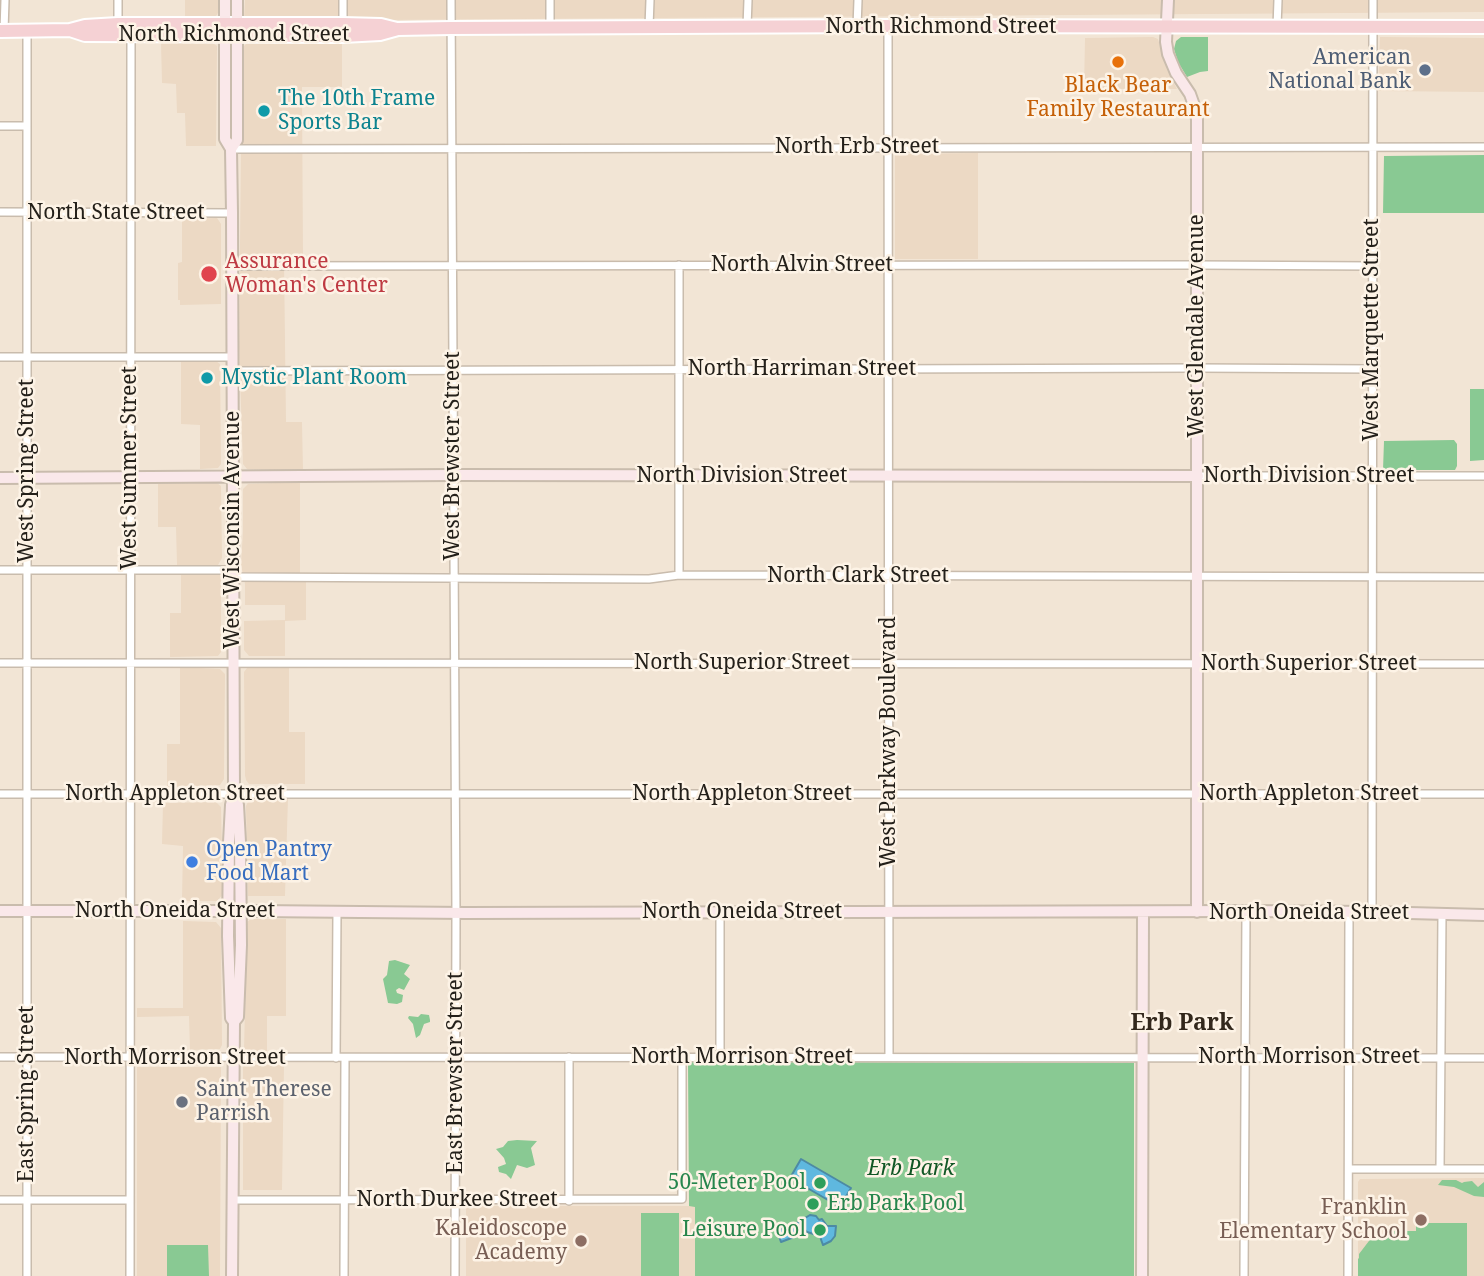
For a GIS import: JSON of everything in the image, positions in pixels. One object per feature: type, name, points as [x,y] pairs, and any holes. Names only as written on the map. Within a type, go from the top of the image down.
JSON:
[{"type":"main road","name":"West Wisconsin Avenue","points":[[225,0],[231,30]]},
{"type":"main road","name":"West Wisconsin Avenue","points":[[234,1023],[231,1018],[228,974],[230,817],[234,793],[232,213],[231,149],[225,139],[231,30],[237,0]]},
{"type":"main road","name":"West Glendale Avenue","points":[[1168,0],[1167,47],[1176,73],[1191,94],[1197,120],[1196,912]]},
{"type":"main road","name":"North Richmond Street","points":[[2,31],[70,30],[85,26],[124,30],[343,30],[381,25],[398,29],[1484,27]]},
{"type":"main road","name":"North Division Street","points":[[0,478],[453,475],[1198,476]]},
{"type":"main road","points":[[232,1276],[234,1023],[238,1017],[241,966],[240,842],[238,805],[234,793]]},
{"type":"main road","name":"North Oneida Street","points":[[0,911],[1246,911],[1484,915]]},
{"type":"main road","points":[[1142,1276],[1143,912]]},
{"type":"street","points":[[2,31],[5,0]]},
{"type":"street","name":"West Summer Street","points":[[118,0],[124,30],[131,212],[130,1276]]},
{"type":"street","points":[[343,0],[343,30]]},
{"type":"street","name":"West Brewster Street","points":[[451,0],[456,913]]},
{"type":"street","points":[[550,0],[550,28]]},
{"type":"street","points":[[649,28],[650,0]]},
{"type":"street","points":[[747,28],[748,0]]},
{"type":"street","points":[[857,27],[858,0]]},
{"type":"street","points":[[1278,0],[1278,27]]},
{"type":"street","name":"West Marquette Street","points":[[1372,912],[1373,0]]},
{"type":"street","name":"West Parkway Boulevard","points":[[888,26],[889,1056]]},
{"type":"street","name":"West Spring Street","points":[[27,31],[28,912]]},
{"type":"street","points":[[0,126],[27,126]]},
{"type":"street","name":"North Erb Street","points":[[231,149],[1484,147]]},
{"type":"street","name":"North State Street","points":[[0,212],[232,213]]},
{"type":"street","points":[[679,265],[679,575]]},
{"type":"street","name":"North Alvin Street","points":[[232,266],[1373,266]]},
{"type":"street","points":[[0,357],[232,357]]},
{"type":"street","name":"North Harriman Street","points":[[232,370],[1372,369]]},
{"type":"street","name":"North Division Street","points":[[1198,476],[1484,476]]},
{"type":"street","name":"North Clark Street","points":[[0,570],[649,579],[679,575],[1484,577]]},
{"type":"street","name":"North Superior Street","points":[[0,663],[1484,664]]},
{"type":"street","name":"North Appleton Street","points":[[0,794],[1484,794]]},
{"type":"street","points":[[1244,1276],[1246,911]]},
{"type":"street","name":"East Spring Street","points":[[27,1276],[28,912]]},
{"type":"street","points":[[337,912],[345,1199],[344,1276]]},
{"type":"street","points":[[720,912],[720,1057]]},
{"type":"street","points":[[1348,1276],[1349,912]]},
{"type":"street","name":"East Brewster Street","points":[[455,1276],[456,913]]},
{"type":"street","points":[[1440,1169],[1442,914]]},
{"type":"street","points":[[569,1057],[569,1200]]},
{"type":"street","name":"North Durkee Street","points":[[233,1200],[682,1199],[682,1057]]},
{"type":"street","name":"North Morrison Street","points":[[0,1058],[1484,1058]]},
{"type":"street","points":[[1349,1169],[1484,1169]]},
{"type":"street","points":[[0,1200],[130,1200]]},
{"type":"shaded area","points":[[185,0],[220,0],[220,8],[217,15],[211,19],[185,20]]},
{"type":"shaded area","points":[[245,0],[1484,0],[1484,12],[244,21]]},
{"type":"shaded area","points":[[1380,37],[1484,38],[1484,92],[1378,91]]},
{"type":"shaded area","points":[[1085,38],[1158,39],[1167,70],[1177,89],[1084,89]]},
{"type":"shaded area","points":[[342,40],[342,87],[302,87],[303,260],[284,261],[286,422],[302,422],[303,471],[247,469],[243,464],[239,346],[242,48],[248,42]]},
{"type":"shaded area","points":[[161,42],[211,42],[217,46],[216,146],[186,146],[185,113],[177,113],[176,84],[162,83]]},
{"type":"shaded area","points":[[978,153],[978,259],[895,259],[895,154]]},
{"type":"shaded area","points":[[217,218],[221,224],[221,304],[180,305],[178,263],[182,262],[182,219]]},
{"type":"shaded area","points":[[181,361],[216,361],[220,364],[221,464],[218,468],[200,469],[200,425],[181,424]]},
{"type":"shaded area","points":[[300,482],[300,581],[306,582],[306,620],[285,621],[285,656],[249,656],[244,650],[244,621],[285,620],[285,605],[245,605],[241,565],[243,489],[248,484]]},
{"type":"shaded area","points":[[158,483],[217,483],[221,486],[222,558],[218,565],[177,565],[176,527],[158,527]]},
{"type":"shaded area","points":[[219,573],[221,652],[218,656],[170,657],[170,613],[181,613],[181,574]]},
{"type":"shaded area","points":[[289,666],[289,732],[305,732],[305,784],[249,784],[245,775],[244,672],[247,668]]},
{"type":"shaded area","points":[[180,667],[220,669],[225,674],[224,779],[220,785],[167,787],[167,744],[180,744]]},
{"type":"shaded area","points":[[288,798],[285,896],[248,896],[246,806],[249,800]]},
{"type":"shaded area","points":[[216,802],[221,807],[223,894],[217,901],[182,901],[183,846],[162,844],[163,803]]},
{"type":"shaded area","points":[[251,919],[286,919],[286,1016],[267,1016],[267,1051],[244,1051],[247,922]]},
{"type":"shaded area","points":[[183,921],[216,922],[221,928],[220,1049],[190,1050],[189,1016],[137,1017],[137,1008],[183,1008]]},
{"type":"shaded area","points":[[243,1065],[284,1065],[282,1190],[243,1190]]},
{"type":"shaded area","points":[[137,1067],[221,1067],[220,1276],[137,1276]]},
{"type":"shaded area","name":"Franklin Elementary School","points":[[1484,1178],[1484,1276],[1358,1276],[1360,1179]]},
{"type":"shaded area","name":"Kaleidoscope Academy","points":[[466,1206],[695,1206],[695,1276],[466,1276]]},
{"type":"green space","points":[[1181,37],[1208,37],[1208,71],[1187,77],[1174,49],[1176,41]]},
{"type":"green space","points":[[1484,155],[1484,213],[1383,213],[1384,156]]},
{"type":"green space","points":[[1470,389],[1484,389],[1484,460],[1470,461]]},
{"type":"green space","points":[[1454,440],[1457,444],[1455,470],[1383,470],[1384,441]]},
{"type":"green space","points":[[395,960],[410,965],[404,974],[410,979],[404,990],[396,990],[403,995],[402,1002],[397,1004],[388,1003],[383,979],[387,975],[389,961]]},
{"type":"green space","points":[[421,1014],[429,1015],[430,1022],[424,1024],[416,1038],[413,1024],[408,1018]]},
{"type":"green space","name":"Erb Park","points":[[688,1062],[1134,1063],[1134,1276],[695,1276],[695,1207],[689,1206]]},
{"type":"green space","points":[[508,1141],[537,1141],[531,1148],[535,1165],[527,1168],[517,1165],[511,1179],[499,1172],[498,1167],[506,1164],[496,1149],[503,1147]]},
{"type":"green space","points":[[1442,1180],[1462,1183],[1472,1181],[1478,1187],[1484,1182],[1484,1197],[1474,1196],[1454,1187],[1438,1185]]},
{"type":"green space","points":[[641,1213],[679,1213],[679,1276],[641,1276]]},
{"type":"green space","points":[[1421,1223],[1467,1223],[1467,1276],[1358,1276],[1359,1254],[1372,1237],[1384,1238],[1383,1231],[1416,1231],[1416,1226]]},
{"type":"green space","points":[[167,1245],[208,1245],[209,1276],[167,1276]]},
{"type":"water","name":"50-Meter Pool","points":[[801,1159],[851,1188],[840,1207],[790,1178]]},
{"type":"water","name":"Leisure Pool","points":[[810,1215],[822,1219],[827,1226],[836,1226],[835,1236],[831,1241],[823,1245],[819,1234],[807,1232],[802,1227],[802,1234],[781,1242],[777,1230]]},
{"type":"place","name":"Black Bear Family Restaurant","points":[[1118,62]]},
{"type":"place","name":"American National Bank","points":[[1425,70]]},
{"type":"place","name":"The 10th Frame Sports Bar","points":[[264,111]]},
{"type":"place","name":"Assurance Woman's Center","points":[[209,274]]},
{"type":"place","name":"Mystic Plant Room","points":[[207,378]]},
{"type":"place","name":"Open Pantry Food Mart","points":[[192,862]]},
{"type":"place","name":"Saint Therese Parrish","points":[[182,1102]]},
{"type":"place","name":"50-Meter Pool","points":[[820,1183]]},
{"type":"place","name":"Erb Park Pool","points":[[813,1204]]},
{"type":"place","name":"Franklin Elementary School","points":[[1421,1220]]},
{"type":"place","name":"Leisure Pool","points":[[820,1230]]},
{"type":"place","name":"Kaleidoscope Academy","points":[[581,1241]]},
{"type":"district","name":"Erb Park","points":[[1182,1023]]}]
